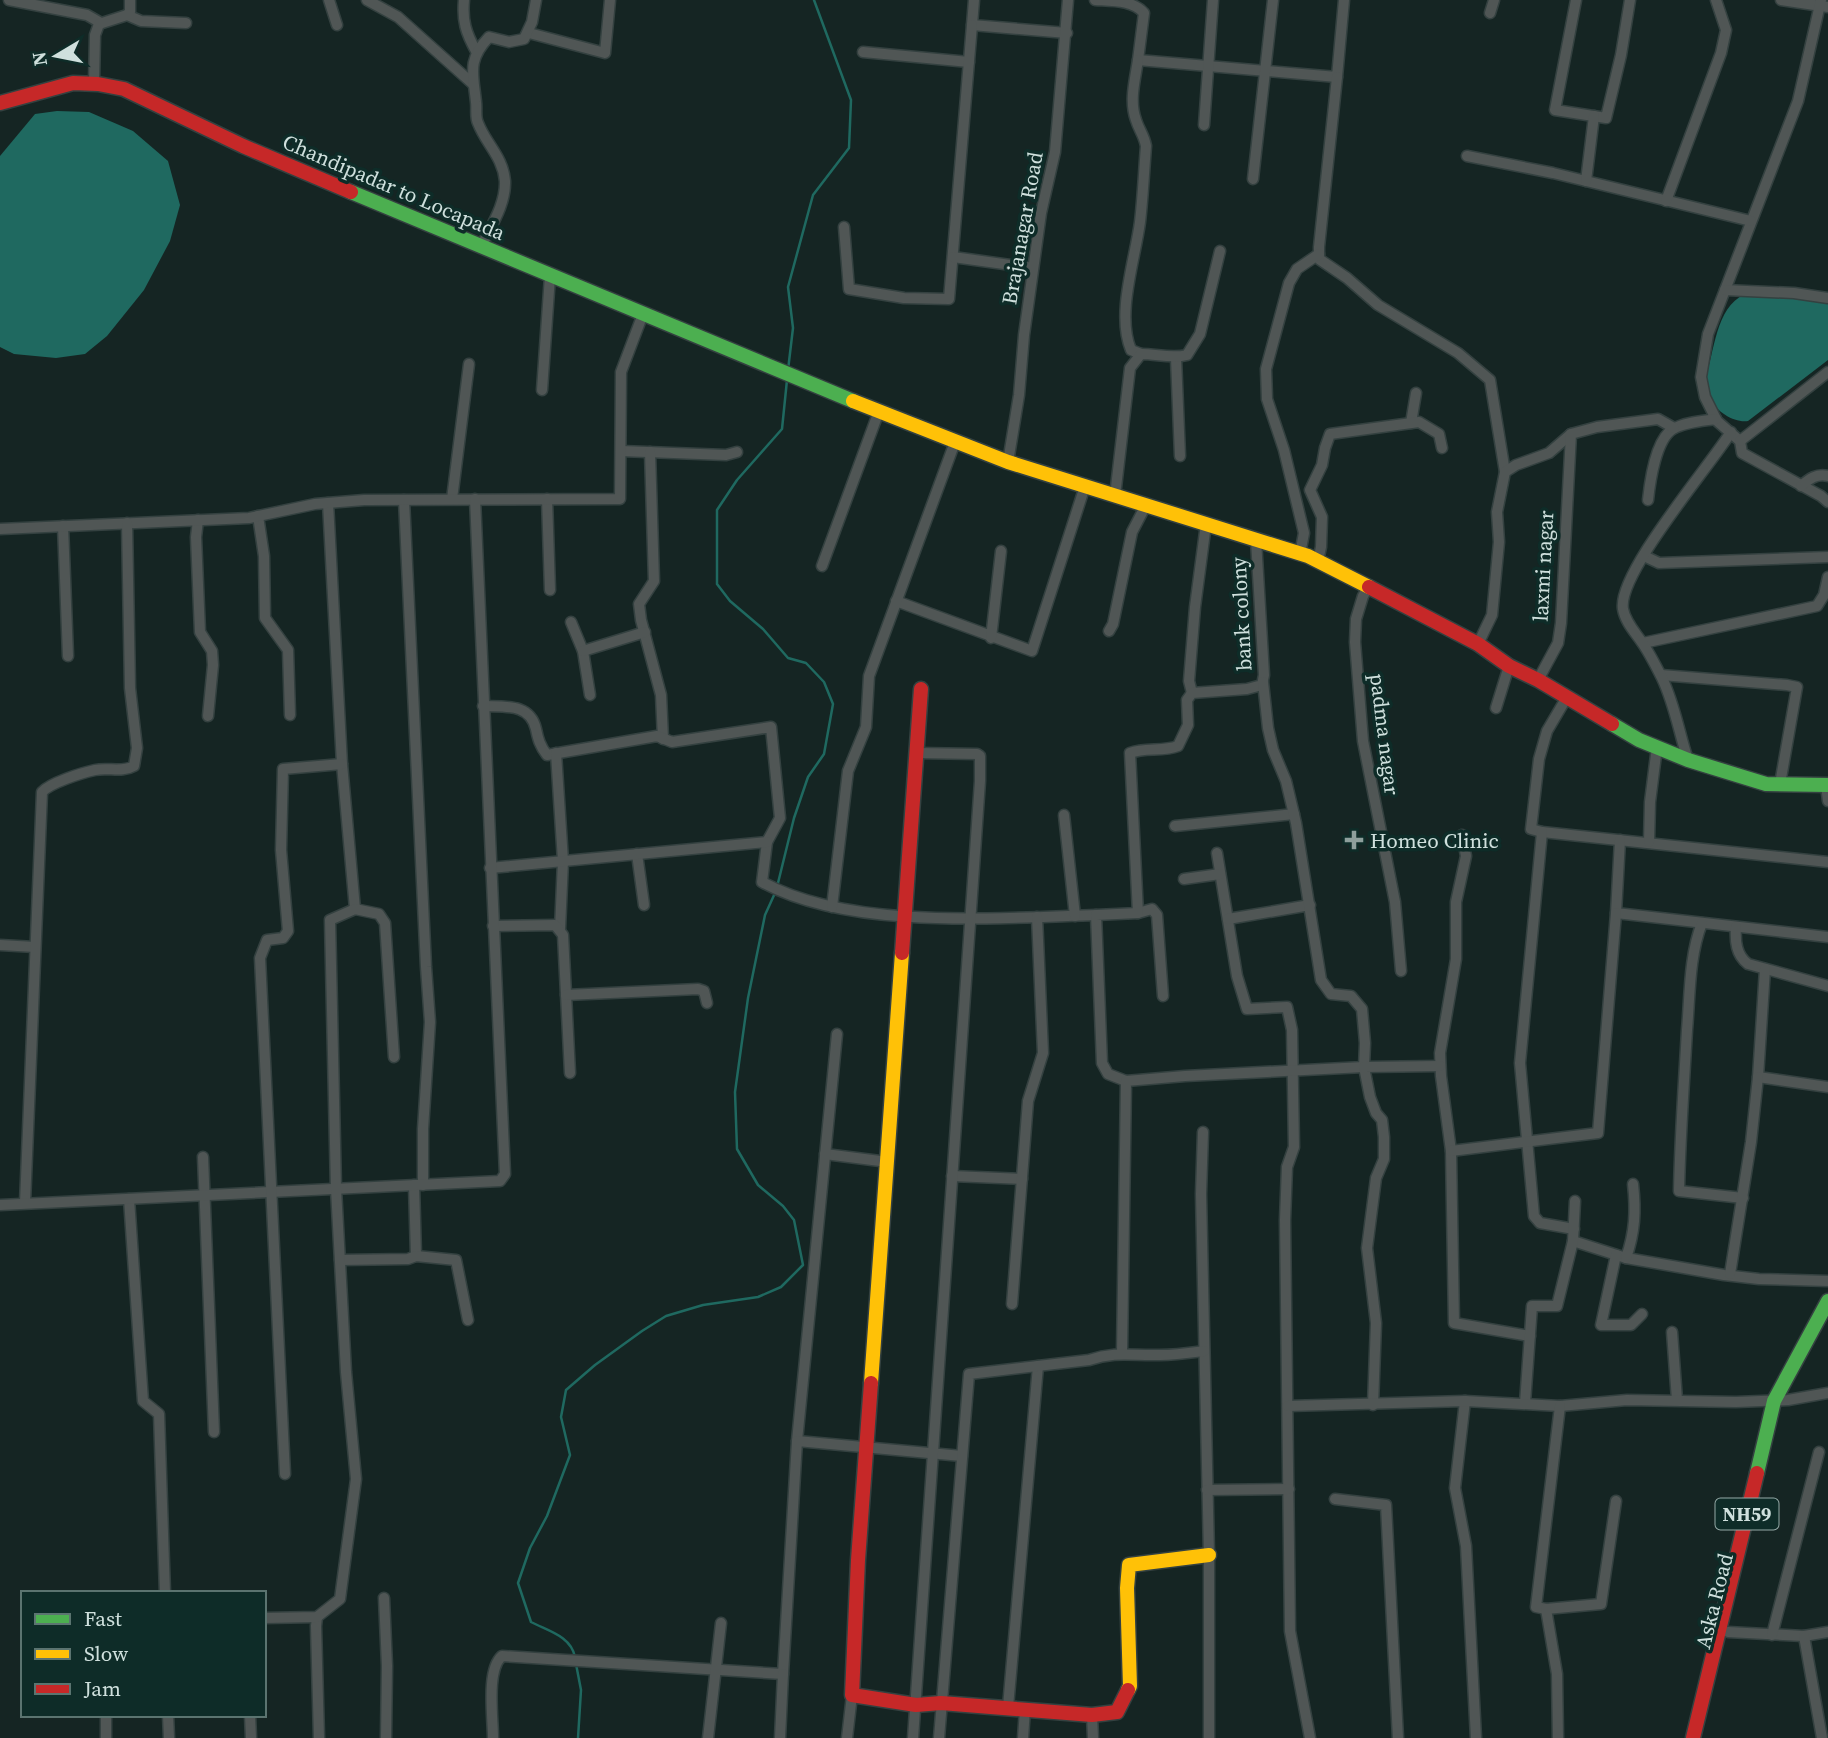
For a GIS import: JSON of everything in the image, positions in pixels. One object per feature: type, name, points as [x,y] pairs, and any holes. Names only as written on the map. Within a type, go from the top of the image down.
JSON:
[{"type":"main road","name":"Chandipadar to Locapada","points":[[0,103],[74,83],[94,83],[124,89],[243,146],[767,367],[955,442],[1008,462],[1318,561],[1478,644],[1510,666],[1639,740],[1688,760],[1766,784],[1827,785]]},
{"type":"main road","points":[[921,689],[866,1448],[852,1695],[916,1705],[941,1703],[1008,1707],[1092,1716],[1117,1712],[1129,1686],[1129,1565],[1209,1555]]},
{"type":"main road","name":"NH59","points":[[1693,1738],[1781,1400],[1828,1301]]},
{"type":"main road","name":"Aska Road","points":[[1703,1738],[1781,1400],[1828,1320]]},
{"type":"street","points":[[9,0],[37,2],[87,15],[102,23]]},
{"type":"street","points":[[94,83],[94,35],[102,23],[127,15],[130,12],[130,0]]},
{"type":"street","points":[[328,0],[337,25]]},
{"type":"street","points":[[367,0],[386,4],[473,84]]},
{"type":"street","points":[[464,0],[464,31],[476,51],[473,84],[476,120],[488,143],[497,153],[505,183],[503,202],[481,247]]},
{"type":"street","points":[[476,51],[489,37],[509,42],[524,39],[529,33],[536,0]]},
{"type":"street","points":[[529,33],[605,53],[610,0]]},
{"type":"street","points":[[844,227],[849,289],[904,298],[949,299],[974,0]]},
{"type":"street","name":"Brajanagar Road","points":[[1008,462],[1019,396],[1033,268],[1046,184],[1055,152],[1068,0]]},
{"type":"street","points":[[1095,0],[1139,3],[1144,13],[1132,104],[1136,123],[1144,135],[1146,146],[1140,223],[1129,280],[1126,332],[1131,350],[1141,354],[1176,358],[1188,355],[1196,343],[1220,251]]},
{"type":"street","points":[[1204,125],[1213,0]]},
{"type":"street","points":[[1253,179],[1273,0]]},
{"type":"street","points":[[1344,0],[1319,259],[1347,278],[1378,305],[1458,353],[1490,380],[1505,472],[1497,512],[1499,541],[1492,615],[1478,644]]},
{"type":"street","points":[[1490,13],[1494,0]]},
{"type":"street","points":[[1576,0],[1555,110],[1606,118],[1621,55],[1630,0]]},
{"type":"street","points":[[1666,201],[1721,53],[1726,30],[1716,0]]},
{"type":"street","points":[[1781,0],[1823,4],[1798,101],[1707,334],[1701,376],[1704,397],[1716,419],[1740,441],[1742,453],[1828,502]]},
{"type":"street","points":[[127,15],[141,21],[186,23]]},
{"type":"street","points":[[972,25],[1067,33]]},
{"type":"street","points":[[863,52],[969,62]]},
{"type":"street","points":[[1138,60],[1337,76]]},
{"type":"street","points":[[1586,181],[1594,116]]},
{"type":"street","points":[[1467,156],[1586,181],[1751,221]]},
{"type":"street","points":[[1300,554],[1304,533],[1284,450],[1267,399],[1266,369],[1289,283],[1297,269],[1319,254]]},
{"type":"street","points":[[953,257],[1033,268]]},
{"type":"street","points":[[542,390],[550,275]]},
{"type":"street","points":[[1725,289],[1828,298]]},
{"type":"street","points":[[0,529],[258,516],[328,503],[452,499],[620,499],[621,372],[643,314]]},
{"type":"street","points":[[1115,496],[1130,368],[1141,354]]},
{"type":"street","points":[[1176,358],[1180,456]]},
{"type":"street","points":[[452,499],[469,364]]},
{"type":"street","points":[[1740,441],[1828,372]]},
{"type":"street","points":[[1411,423],[1416,393]]},
{"type":"street","points":[[822,566],[879,411]]},
{"type":"street","points":[[1505,472],[1517,464],[1549,453],[1571,434],[1597,427],[1658,419],[1674,428]]},
{"type":"street","points":[[1648,500],[1651,473],[1666,435],[1674,428],[1716,419]]},
{"type":"street","points":[[1318,561],[1322,517],[1310,490],[1322,465],[1328,437],[1339,432],[1419,422],[1439,434],[1442,448]]},
{"type":"street","points":[[1688,760],[1672,700],[1643,643],[1628,623],[1622,601],[1626,587],[1644,556],[1731,432]]},
{"type":"street","name":"laxmi nagar","points":[[1538,680],[1558,643],[1561,622],[1571,434]]},
{"type":"street","points":[[832,907],[848,771],[866,727],[869,676],[955,442]]},
{"type":"street","points":[[621,451],[726,455],[737,452]]},
{"type":"street","points":[[650,452],[654,581],[639,604],[661,695],[663,738]]},
{"type":"street","points":[[1801,486],[1809,479],[1828,476]]},
{"type":"street","points":[[896,601],[1032,651],[1086,486]]},
{"type":"street","points":[[0,1205],[500,1181],[505,1174],[475,499]]},
{"type":"street","points":[[547,499],[550,590]]},
{"type":"street","points":[[404,500],[430,1022],[418,1185],[416,1256]]},
{"type":"street","points":[[328,503],[342,764],[355,908]]},
{"type":"street","points":[[1109,631],[1113,624],[1132,532],[1146,505]]},
{"type":"street","points":[[258,516],[264,556],[265,618],[288,650],[290,715]]},
{"type":"street","points":[[198,520],[196,537],[200,632],[212,651],[213,665],[208,716]]},
{"type":"street","points":[[25,1203],[42,792],[49,785],[96,770],[128,770],[134,766],[137,748],[130,688],[127,523]]},
{"type":"street","points":[[1138,913],[1130,753],[1178,747],[1188,725],[1187,700],[1192,693],[1189,681],[1195,607],[1206,524]]},
{"type":"street","points":[[62,526],[68,656]]},
{"type":"street","name":"bank colony","points":[[1256,540],[1264,675],[1262,684],[1268,727],[1294,814],[1321,980],[1331,994],[1351,996],[1362,1009],[1364,1067],[1370,1097],[1382,1121],[1384,1159],[1376,1178],[1367,1248],[1376,1323],[1373,1405]]},
{"type":"street","points":[[991,638],[1001,551]]},
{"type":"street","points":[[1644,556],[1658,562],[1828,557]]},
{"type":"street","points":[[1643,643],[1817,606],[1824,595],[1828,577]]},
{"type":"street","name":"padma nagar","points":[[1369,586],[1356,619],[1355,642],[1363,741],[1395,902],[1401,971]]},
{"type":"street","points":[[571,622],[583,652],[590,695]]},
{"type":"street","points":[[583,652],[645,632]]},
{"type":"street","points":[[1496,708],[1510,666]]},
{"type":"street","points":[[1661,675],[1797,687],[1780,785]]},
{"type":"street","points":[[1192,693],[1247,689],[1262,684]]},
{"type":"street","points":[[1567,697],[1547,731],[1539,759],[1531,829],[1828,862]]},
{"type":"street","points":[[483,706],[513,706],[528,713],[534,719],[540,746],[547,755],[657,736],[673,742],[771,727],[780,818],[767,842],[762,882],[783,894],[832,907],[906,917],[1075,916],[1138,913],[1152,909],[1157,915],[1163,996]]},
{"type":"street","points":[[1649,842],[1650,802],[1657,747]]},
{"type":"street","points":[[555,753],[563,861],[560,929]]},
{"type":"street","points":[[913,1738],[980,757],[967,754],[918,753]]},
{"type":"street","points":[[285,1474],[260,958],[267,940],[283,938],[288,931],[281,850],[283,769],[342,764]]},
{"type":"street","points":[[1827,785],[1828,801]]},
{"type":"street","points":[[1175,825],[1294,814]]},
{"type":"street","points":[[1064,815],[1075,916]]},
{"type":"street","points":[[1542,832],[1520,1063],[1536,1219],[1621,1257],[1759,1279],[1828,1281]]},
{"type":"street","points":[[1462,835],[1466,856],[1456,902],[1457,959],[1440,1053],[1451,1151],[1454,1323],[1530,1336]]},
{"type":"street","points":[[1451,1151],[1598,1133],[1620,840]]},
{"type":"street","points":[[490,869],[767,842]]},
{"type":"street","points":[[1217,853],[1237,976],[1247,1009],[1287,1007],[1292,1030],[1294,1147],[1287,1167],[1285,1220],[1290,1631],[1310,1738]]},
{"type":"street","points":[[637,854],[645,905]]},
{"type":"street","points":[[1184,879],[1220,874]]},
{"type":"street","points":[[1228,919],[1310,905]]},
{"type":"street","points":[[266,1618],[317,1617],[340,1599],[356,1479],[346,1372],[336,1189],[330,920],[355,908],[379,914],[385,923],[394,1057]]},
{"type":"street","points":[[1616,913],[1828,937]]},
{"type":"street","points":[[1096,915],[1102,1063],[1108,1074],[1126,1082],[1292,1070],[1440,1066]]},
{"type":"street","points":[[1012,1304],[1028,1101],[1043,1053],[1037,917]]},
{"type":"street","points":[[1702,923],[1694,948],[1689,996],[1679,1191],[1743,1198]]},
{"type":"street","points":[[493,926],[555,925],[564,935],[570,1073]]},
{"type":"street","points":[[1736,926],[1738,951],[1742,960],[1748,964],[1828,986]]},
{"type":"street","points":[[0,945],[35,947]]},
{"type":"street","points":[[1730,1274],[1743,1198],[1758,1077],[1765,969]]},
{"type":"street","points":[[566,995],[698,989],[704,991],[707,1003]]},
{"type":"street","points":[[780,1738],[797,1441],[837,1034]]},
{"type":"street","points":[[1758,1077],[1828,1087]]},
{"type":"street","points":[[1122,1353],[1126,1082]]},
{"type":"street","points":[[1203,1132],[1201,1194],[1209,1555],[1209,1738]]},
{"type":"street","points":[[825,1154],[888,1162]]},
{"type":"street","points":[[203,1157],[214,1432]]},
{"type":"street","points":[[952,1177],[1022,1180]]},
{"type":"street","points":[[1633,1184],[1636,1212],[1634,1237],[1621,1257],[1601,1325],[1631,1325],[1642,1314]]},
{"type":"street","points":[[129,1199],[142,1401],[159,1414],[164,1591]]},
{"type":"street","points":[[1525,1404],[1532,1306],[1557,1306],[1574,1235],[1575,1201]]},
{"type":"street","points":[[340,1260],[408,1259],[416,1256],[456,1260],[468,1320]]},
{"type":"street","points":[[1672,1332],[1677,1400]]},
{"type":"street","points":[[939,1738],[968,1374],[1089,1360],[1105,1354],[1158,1355],[1204,1351]]},
{"type":"street","points":[[1008,1707],[1038,1366]]},
{"type":"street","points":[[1288,1406],[1465,1401],[1560,1406],[1627,1400],[1781,1400],[1828,1393]]},
{"type":"street","points":[[1465,1401],[1455,1488],[1466,1546],[1476,1738]]},
{"type":"street","points":[[1560,1406],[1536,1607],[1546,1609],[1601,1604],[1616,1501]]},
{"type":"street","points":[[797,1441],[962,1456]]},
{"type":"street","points":[[1772,1635],[1819,1452]]},
{"type":"street","points":[[1208,1489],[1289,1489]]},
{"type":"street","points":[[1335,1499],[1387,1505],[1398,1738]]},
{"type":"street","points":[[384,1598],[386,1738]]},
{"type":"street","points":[[1546,1609],[1557,1674],[1558,1738]]},
{"type":"street","points":[[317,1617],[319,1738]]},
{"type":"street","points":[[708,1738],[721,1623]]},
{"type":"street","points":[[1728,1632],[1804,1636],[1828,1632]]},
{"type":"street","points":[[1804,1636],[1824,1736]]},
{"type":"street","points":[[494,1738],[493,1679],[496,1662],[502,1656],[783,1674]]},
{"type":"street","points":[[847,1738],[852,1695]]},
{"type":"street","points":[[1023,1738],[1025,1709]]},
{"type":"street","points":[[1092,1716],[1093,1738]]},
{"type":"street","points":[[106,1717],[106,1738]]},
{"type":"street","points":[[169,1717],[169,1738]]},
{"type":"street","points":[[250,1717],[251,1738]]},
{"type":"shaded area","points":[[57,111],[89,112],[133,131],[168,161],[180,205],[170,241],[144,290],[107,336],[85,354],[56,358],[14,354],[0,347],[0,156],[35,114]]},
{"type":"shaded area","points":[[1750,293],[1828,301],[1828,360],[1748,421],[1743,421],[1727,416],[1714,405],[1708,394],[1707,376],[1724,314],[1739,297]]},
{"type":"waterway","points":[[788,370],[793,328],[788,287],[813,195],[849,148],[851,100],[814,0]]},
{"type":"waterway","points":[[777,887],[794,818],[808,777],[824,754],[833,704],[824,682],[806,663],[788,658],[763,629],[730,601],[717,584],[717,510],[737,480],[782,429],[787,380]]},
{"type":"waterway","points":[[575,1657],[564,1639],[531,1622],[518,1583],[570,1455],[561,1417],[566,1390],[595,1365],[666,1316],[703,1305],[758,1297],[781,1287],[803,1265],[794,1220],[783,1206],[758,1185],[737,1149],[735,1092],[748,998],[765,915],[775,893]]},
{"type":"waterway","points":[[576,1664],[581,1690],[578,1738]]},
{"type":"traffic: fast","points":[[351,192],[853,401]]},
{"type":"traffic: fast","points":[[1612,724],[1639,740],[1688,760],[1766,784],[1828,785]]},
{"type":"traffic: fast","points":[[1757,1473],[1774,1401],[1828,1301]]},
{"type":"traffic: slow","points":[[853,401],[1008,462],[1308,556],[1369,587]]},
{"type":"traffic: slow","points":[[871,1383],[902,953]]},
{"type":"traffic: slow","points":[[1128,1690],[1129,1565],[1209,1555]]},
{"type":"traffic: jam","points":[[0,103],[73,83],[124,89],[243,146],[351,192]]},
{"type":"traffic: jam","points":[[1369,587],[1478,644],[1509,666],[1612,724]]},
{"type":"traffic: jam","points":[[902,953],[921,689]]},
{"type":"traffic: jam","points":[[871,1383],[858,1560],[852,1695],[916,1705],[941,1703],[1092,1715],[1117,1712],[1128,1690]]},
{"type":"traffic: jam","points":[[1693,1738],[1757,1473]]},
{"type":"place","name":"Homeo Clinic","points":[[1354,840]]}]
